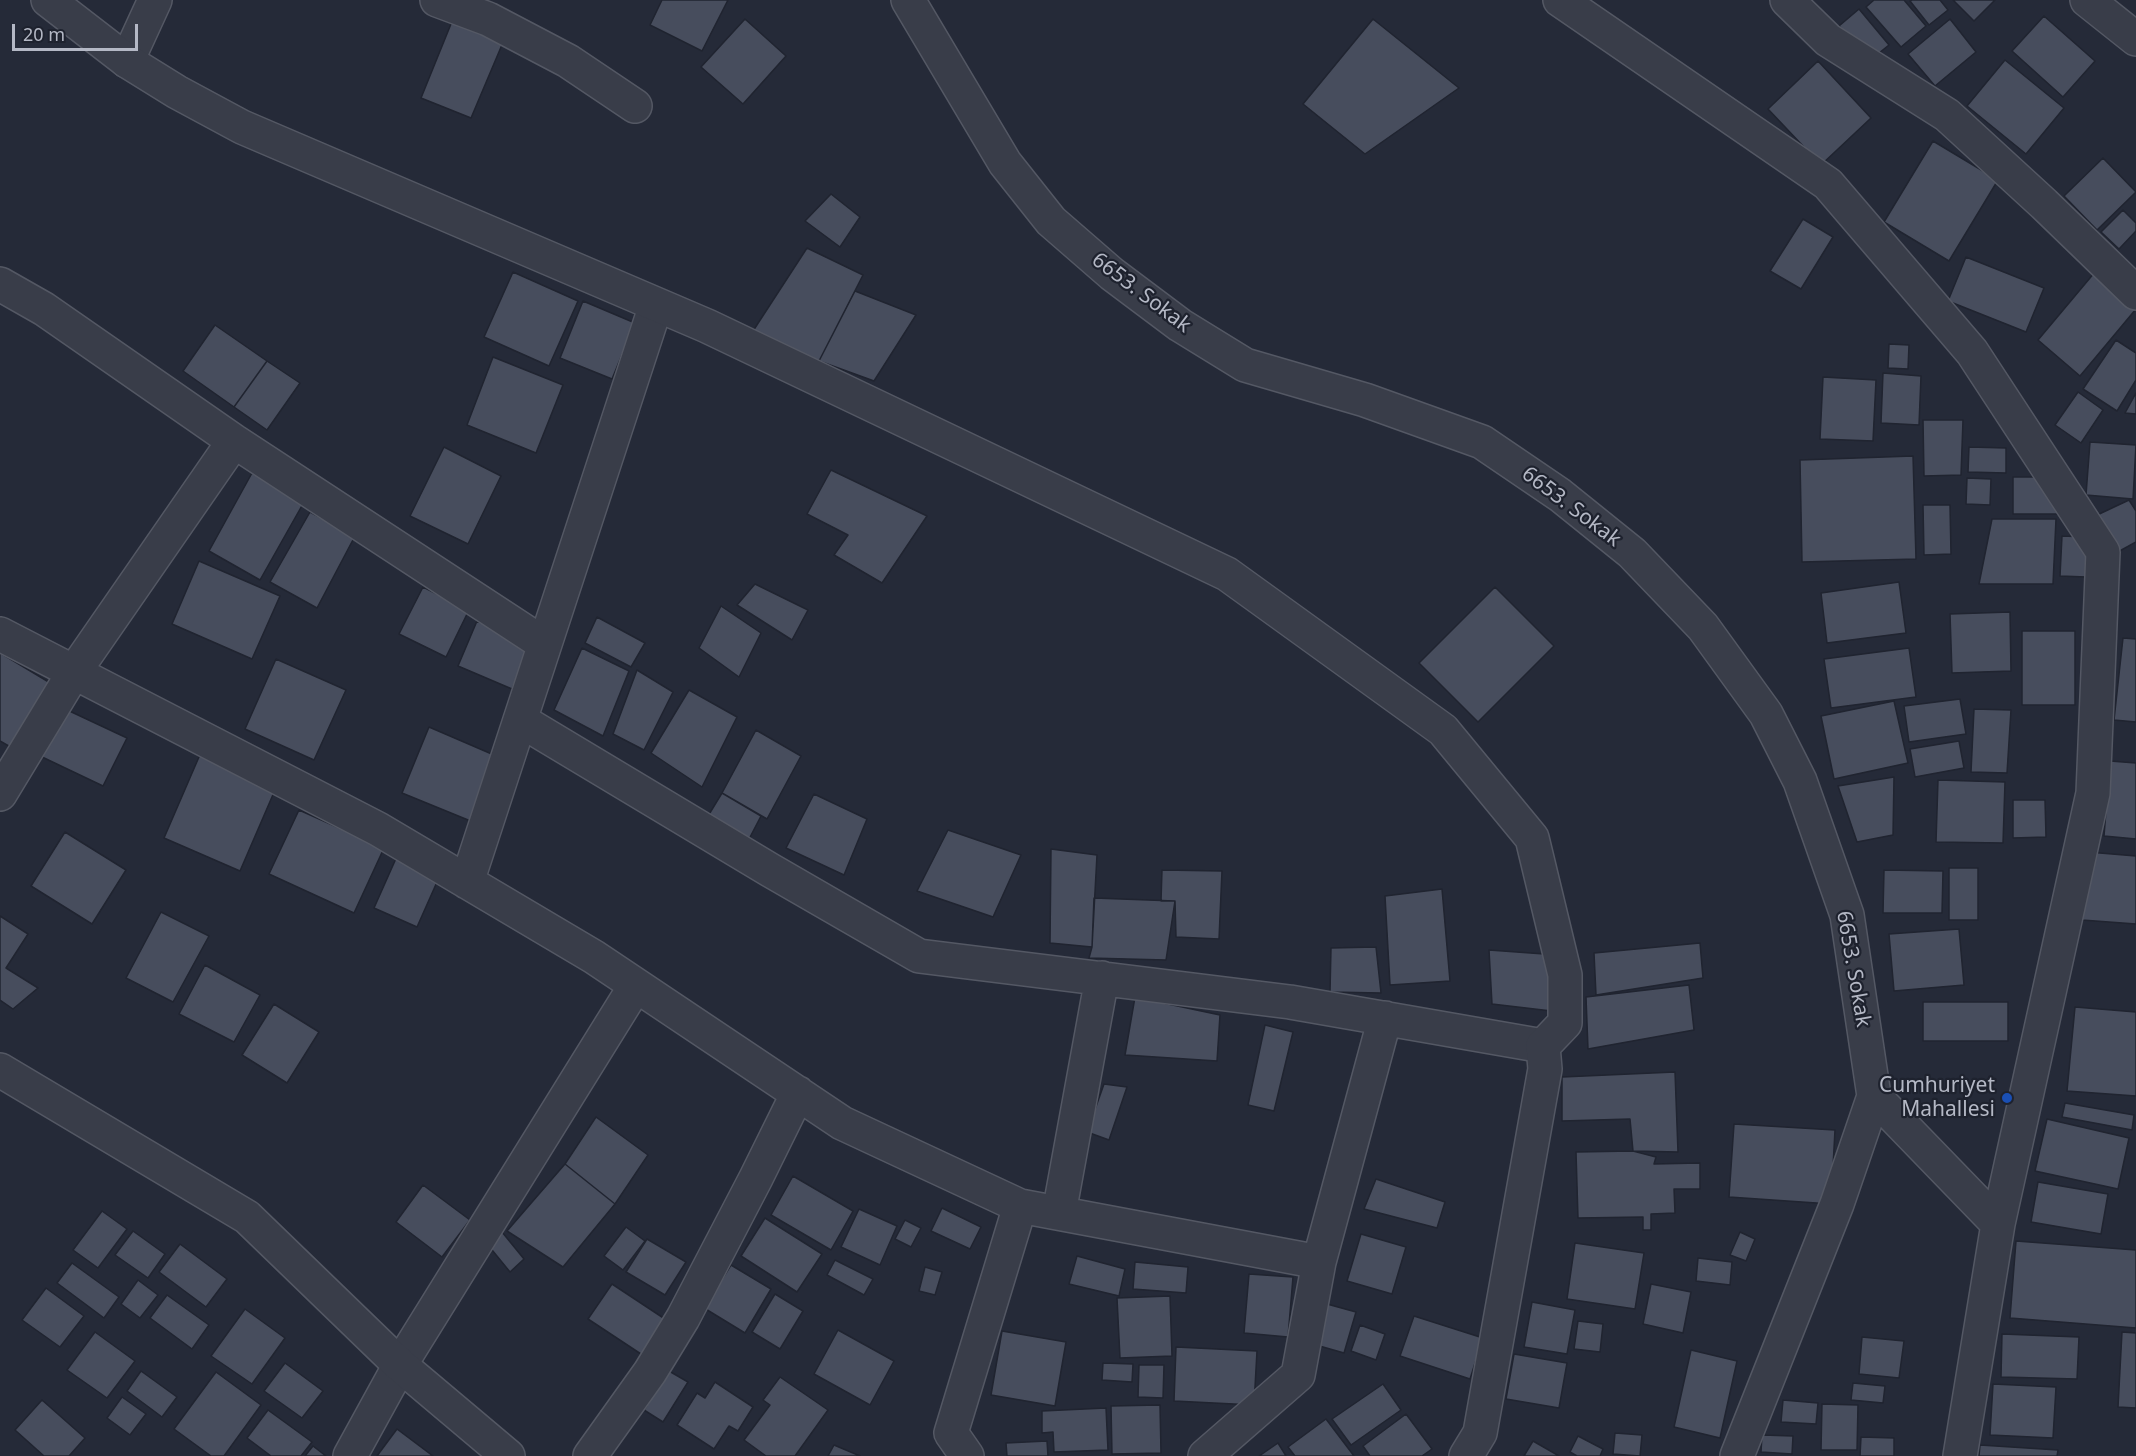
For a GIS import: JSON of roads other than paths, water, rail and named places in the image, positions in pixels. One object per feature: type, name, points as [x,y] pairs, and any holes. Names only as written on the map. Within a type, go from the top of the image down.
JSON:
[{"type":"street","points":[[48,0],[127,62],[242,127],[707,326],[1227,574],[1443,730],[1532,838],[1565,975],[1565,1023],[1543,1046],[1545,1069],[1480,1433],[1466,1456]]},
{"type":"street","points":[[127,62],[154,0]]},
{"type":"street","points":[[437,0],[488,19],[558,56],[635,106]]},
{"type":"street","name":"6653. Sokak","points":[[908,0],[1005,163],[1051,221],[1112,274],[1180,325],[1245,365],[1365,400],[1482,442],[1560,495],[1632,553],[1703,627],[1766,714],[1800,782],[1846,915],[1874,1096]]},
{"type":"street","points":[[1560,0],[1828,184],[1972,352],[2103,552],[2093,793],[1998,1224],[1959,1456]]},
{"type":"street","points":[[1787,0],[1828,40],[1947,116],[2044,204],[2136,293]]},
{"type":"street","points":[[2087,0],[2136,39]]},
{"type":"street","points":[[0,284],[44,309],[234,441],[544,644]]},
{"type":"street","points":[[467,882],[656,305]]},
{"type":"street","points":[[0,794],[74,672],[234,441]]},
{"type":"street","points":[[0,634],[378,829],[594,957],[842,1123],[1020,1206],[1319,1262]]},
{"type":"street","points":[[519,720],[919,956],[1290,1002],[1543,1046]]},
{"type":"street","points":[[1059,1213],[1102,978]]},
{"type":"street","points":[[350,1456],[400,1365],[636,986]]},
{"type":"street","points":[[1205,1456],[1298,1375],[1319,1262],[1385,1018]]},
{"type":"street","points":[[0,1070],[247,1217],[400,1365],[508,1456]]},
{"type":"street","points":[[590,1456],[650,1372],[683,1318],[798,1094]]},
{"type":"street","points":[[1737,1456],[1837,1204],[1874,1096],[1998,1224]]},
{"type":"street","points":[[967,1456],[951,1433],[1020,1206]]},
{"type":"place","name":"Cumhuriyet Mahallesi","points":[[2007,1098]]}]
